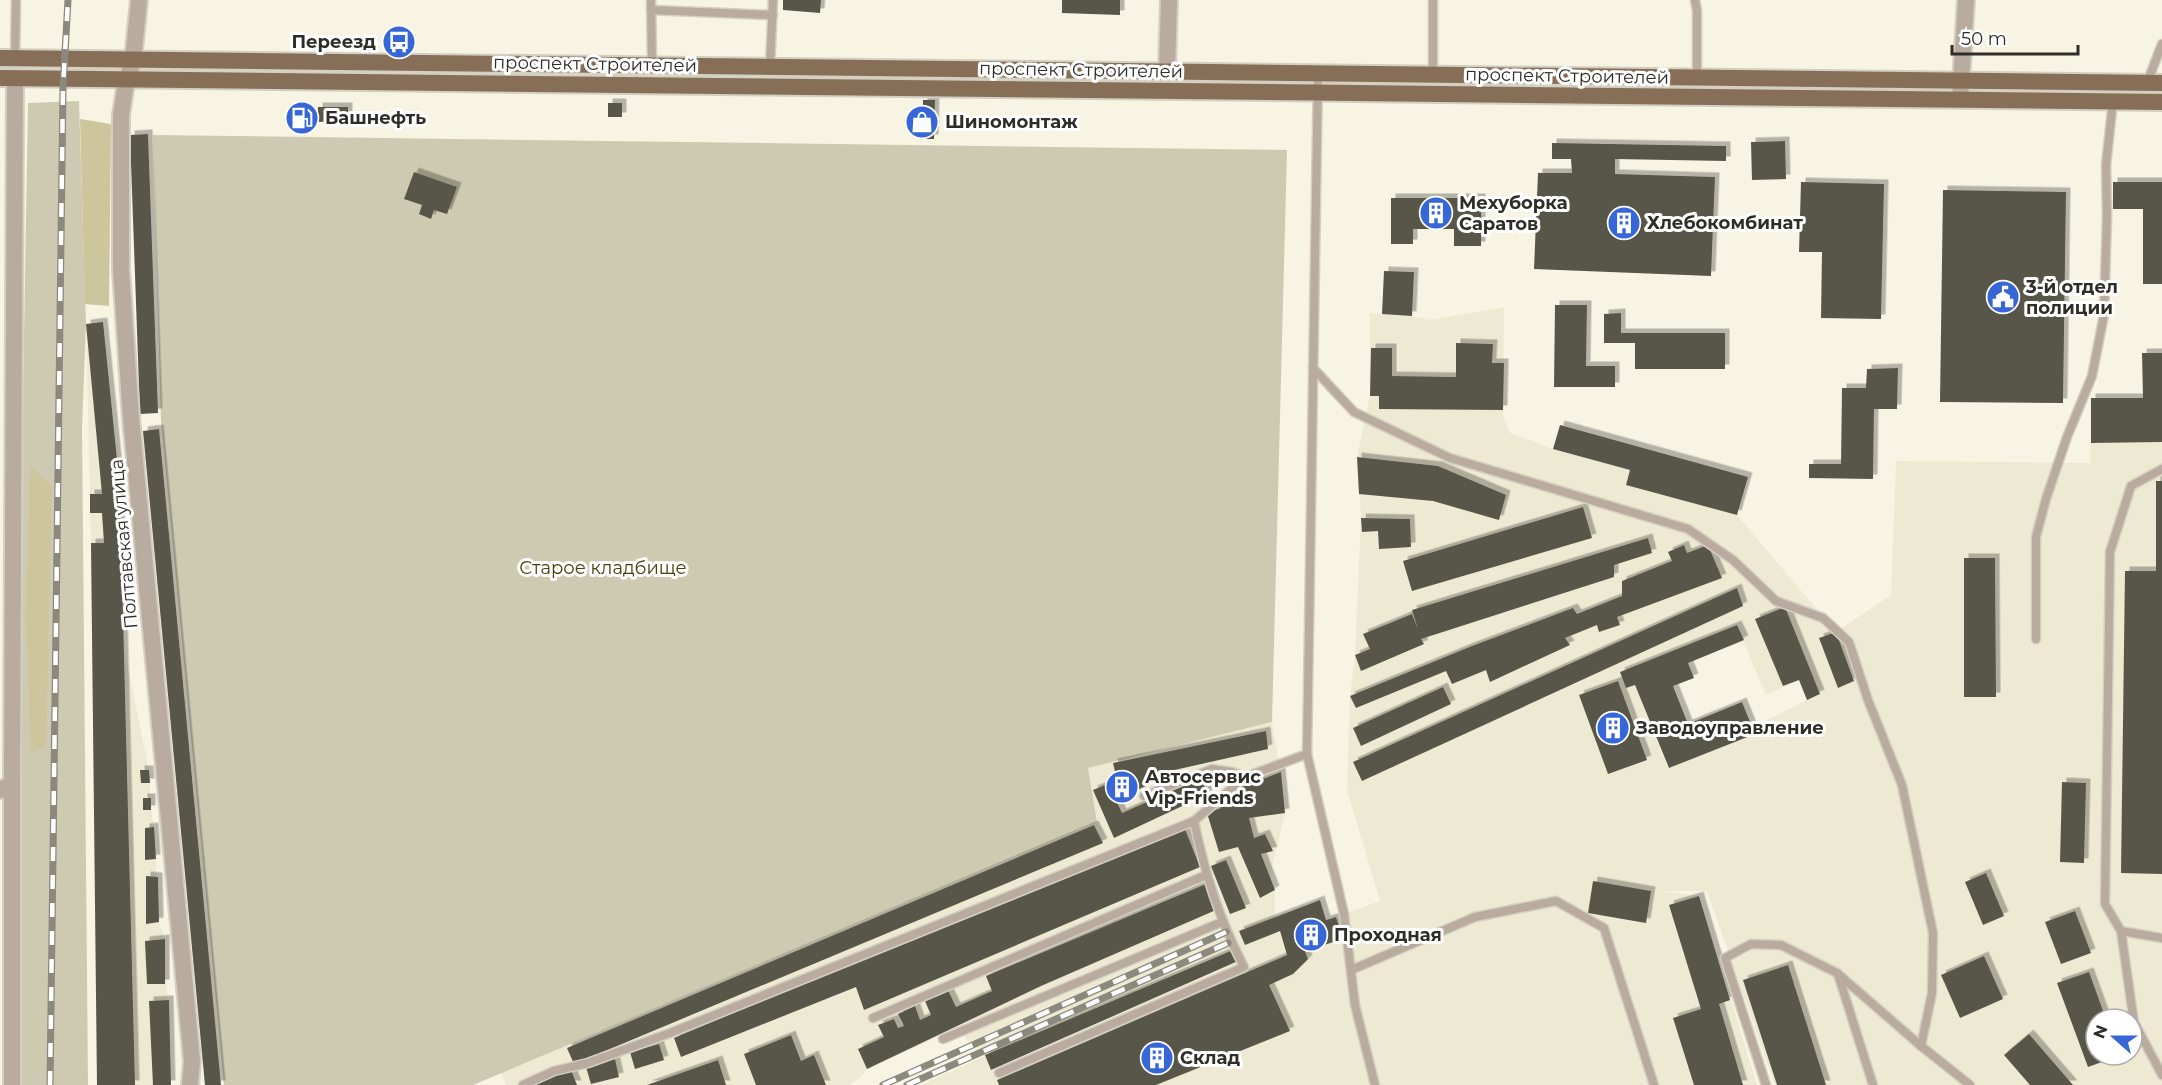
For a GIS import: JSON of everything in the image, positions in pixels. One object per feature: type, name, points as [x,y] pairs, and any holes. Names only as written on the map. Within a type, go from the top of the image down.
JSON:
[{"type":"main road","name":"проспект Строителей","points":[[8,58],[2154,83]]},
{"type":"main road","points":[[8,58],[8,78]]},
{"type":"main road","name":"проспект Строителей","points":[[8,78],[2162,102]]},
{"type":"street","name":"Полтавская улица","points":[[139,0],[133,60],[124,89],[121,116],[121,270],[131,418],[192,1061],[189,1085]]},
{"type":"street","points":[[1167,90],[1169,0]]},
{"type":"street","points":[[1959,99],[1966,0]]},
{"type":"street","points":[[8,78],[6,787],[12,1085]]},
{"type":"lane","points":[[8,58],[16,0]]},
{"type":"lane","points":[[651,0],[652,65]]},
{"type":"lane","points":[[770,67],[773,0]]},
{"type":"lane","points":[[1432,74],[1433,0]]},
{"type":"lane","points":[[1695,0],[1697,77]]},
{"type":"lane","points":[[651,10],[772,15]]},
{"type":"lane","points":[[2154,83],[2162,44]]},
{"type":"lane","points":[[1318,73],[1306,754],[1344,914],[1355,1005],[1372,1084]]},
{"type":"lane","points":[[2036,639],[2036,537],[2067,437],[2092,376],[2104,315],[2106,165],[2113,101]]},
{"type":"lane","points":[[1313,368],[1354,412],[1450,458],[1688,529],[1733,560],[1776,602],[1823,618],[1849,642],[1868,700],[1902,785],[1934,933],[1932,993],[1921,1046]]},
{"type":"lane","points":[[2162,469],[2131,486],[2110,552],[2105,904],[2121,931],[2134,1022],[2162,1075]]},
{"type":"lane","points":[[523,1085],[554,1071],[588,1063],[670,1033],[1194,821],[1245,777],[1306,754]]},
{"type":"lane","points":[[1144,796],[1212,769],[1245,777]]},
{"type":"lane","points":[[999,1073],[1244,967],[1222,922],[1206,875],[1194,821]]},
{"type":"lane","points":[[873,1018],[1206,875]]},
{"type":"lane","points":[[1351,970],[1475,917],[1556,901],[1604,928],[1653,1085]]},
{"type":"lane","points":[[943,1039],[1222,922]]},
{"type":"lane","points":[[2121,931],[2162,938]]},
{"type":"lane","points":[[1767,1085],[1725,958],[1751,944],[1781,945],[1837,973],[1970,1085]]},
{"type":"lane","points":[[1837,973],[1873,1085]]},
{"type":"shaded area","points":[[80,119],[111,124],[109,306],[85,304]]},
{"type":"shaded area","points":[[1504,307],[1503,417],[1510,433],[1553,449],[1630,470],[1627,485],[1737,515],[1836,632],[1891,595],[1896,461],[2090,463],[2091,443],[2162,442],[2162,1085],[1775,1085],[1707,891],[1661,891],[1699,896],[1757,1085],[921,1085],[985,1056],[955,1029],[867,1069],[861,1077],[849,1085],[506,1085],[501,1073],[1097,822],[1088,768],[1272,722],[1281,772],[1285,813],[1270,876],[1275,890],[1275,916],[1290,967],[1307,960],[1305,951],[1343,939],[1336,917],[1380,901],[1347,790],[1350,696],[1355,655],[1361,518],[1357,457],[1370,396],[1370,313],[1412,316],[1430,320]],"holes":[[[1743,641],[1766,695],[1799,680],[1807,700],[1669,769],[1671,776],[1635,684]]]},
{"type":"shaded area","points":[[103,322],[118,469],[125,653],[149,770],[159,922],[165,939],[171,1085],[97,1085],[91,543],[86,324]]},
{"type":"shaded area","points":[[30,465],[52,487],[46,745],[31,753],[26,614]]},
{"type":"green space","points":[[79,101],[86,324],[82,428],[88,1085],[19,1085],[21,507],[28,103]]},
{"type":"green space","name":"Старое кладбище","points":[[153,135],[1287,150],[1272,722],[1088,768],[1097,822],[473,1085],[224,1085],[161,420]]},
{"type":"building","points":[[783,0],[821,0],[820,13],[783,10]]},
{"type":"building","points":[[1062,0],[1120,0],[1120,15],[1062,13]]},
{"type":"building","points":[[923,100],[935,100],[934,139],[922,139]]},
{"type":"building","points":[[608,103],[622,103],[622,117],[608,117]]},
{"type":"building","points":[[318,107],[348,107],[348,121],[318,122]]},
{"type":"building","points":[[302,112],[302,125],[288,126],[288,113]]},
{"type":"building","points":[[148,134],[158,413],[140,414],[130,135]]},
{"type":"building","points":[[1785,141],[1786,179],[1752,180],[1751,142]]},
{"type":"building","name":"Хлебокомбинат","points":[[1552,143],[1726,146],[1726,161],[1615,159],[1615,174],[1715,177],[1711,276],[1534,269],[1538,173],[1572,173],[1571,159],[1552,159]]},
{"type":"building","points":[[414,172],[457,187],[447,214],[434,210],[431,219],[419,214],[422,205],[404,199]]},
{"type":"building","points":[[1801,182],[1884,184],[1881,319],[1821,318],[1822,252],[1799,252]]},
{"type":"building","points":[[2113,182],[2162,182],[2162,284],[2143,284],[2143,209],[2113,209]]},
{"type":"building","name":"3-й отдел полиции","points":[[1943,190],[2066,192],[2063,403],[1940,402]]},
{"type":"building","name":"Мехуборка Саратов","points":[[1391,198],[1481,198],[1481,246],[1454,246],[1454,229],[1413,229],[1413,244],[1391,244]]},
{"type":"building","points":[[1384,271],[1414,272],[1412,316],[1382,314]]},
{"type":"building","points":[[1555,305],[1587,305],[1586,366],[1615,366],[1615,387],[1554,387]]},
{"type":"building","points":[[1621,313],[1621,333],[1725,333],[1725,369],[1635,369],[1635,343],[1604,343],[1604,314]]},
{"type":"building","points":[[103,322],[118,469],[121,538],[135,1085],[97,1085],[91,543],[104,543],[102,513],[90,513],[90,494],[102,494],[86,324]]},
{"type":"building","points":[[1456,343],[1493,344],[1492,363],[1504,363],[1503,410],[1379,409],[1379,396],[1370,396],[1371,348],[1392,348],[1392,376],[1456,377]]},
{"type":"building","points":[[2142,353],[2162,353],[2162,442],[2091,443],[2091,398],[2143,398]]},
{"type":"building","points":[[1898,368],[1897,409],[1874,409],[1873,479],[1809,478],[1809,464],[1841,464],[1842,388],[1866,388],[1867,369]]},
{"type":"building","points":[[1560,425],[1748,477],[1737,515],[1626,485],[1630,470],[1553,449]]},
{"type":"building","points":[[159,429],[221,1085],[205,1085],[143,431]]},
{"type":"building","points":[[1357,457],[1438,466],[1506,495],[1499,520],[1433,501],[1359,494]]},
{"type":"building","points":[[2156,481],[2162,481],[2162,874],[2121,873],[2125,571],[2156,571]]},
{"type":"building","points":[[1583,507],[1592,538],[1412,591],[1403,561]]},
{"type":"building","points":[[1361,518],[1410,519],[1411,547],[1379,549],[1378,531],[1362,532]]},
{"type":"building","points":[[1648,538],[1652,553],[1614,565],[1614,577],[1421,639],[1424,644],[1361,671],[1355,655],[1370,649],[1363,634],[1412,614],[1418,629],[1412,610]]},
{"type":"building","points":[[1684,545],[1687,553],[1708,545],[1722,578],[1617,617],[1620,625],[1599,632],[1597,625],[1565,638],[1570,645],[1490,682],[1486,670],[1452,684],[1446,671],[1356,708],[1350,696],[1573,608],[1577,614],[1622,596],[1622,581],[1672,561],[1668,552]]},
{"type":"building","points":[[1964,558],[1995,558],[1996,697],[1964,697]]},
{"type":"building","points":[[1737,588],[1743,606],[1362,781],[1353,762]]},
{"type":"building","points":[[1785,607],[1820,694],[1807,700],[1799,680],[1783,686],[1755,619]]},
{"type":"building","points":[[1737,625],[1744,640],[1688,663],[1694,678],[1673,686],[1688,724],[1742,702],[1755,734],[1669,768],[1635,685],[1626,688],[1620,672]]},
{"type":"building","points":[[1836,632],[1854,681],[1838,688],[1819,638]]},
{"type":"building","name":"Заводоуправление","points":[[1618,681],[1647,760],[1608,774],[1579,695]]},
{"type":"building","points":[[1443,687],[1451,704],[1361,746],[1353,728]]},
{"type":"building","name":"Автосервис Vip-Friends","points":[[1266,731],[1268,749],[1148,776],[1150,784],[1116,800],[1122,813],[1201,778],[1208,794],[1114,838],[1093,790],[1117,780],[1113,763]]},
{"type":"building","points":[[140,770],[149,770],[150,783],[141,783]]},
{"type":"building","points":[[1281,772],[1285,813],[1249,818],[1254,838],[1265,834],[1273,851],[1261,854],[1275,890],[1260,898],[1238,847],[1219,852],[1207,813],[1221,808],[1218,796]]},
{"type":"building","points":[[2062,782],[2086,783],[2084,863],[2060,862]]},
{"type":"building","points":[[143,798],[151,798],[151,810],[143,810]]},
{"type":"building","points":[[1183,824],[1200,867],[864,1010],[856,987],[681,1057],[674,1038]]},
{"type":"building","points":[[1094,825],[1103,843],[574,1064],[567,1048]]},
{"type":"building","points":[[154,827],[156,859],[145,860],[145,828]]},
{"type":"building","points":[[1226,860],[1246,908],[1230,914],[1211,866]]},
{"type":"building","points":[[1986,873],[2004,916],[1983,925],[1965,882]]},
{"type":"building","points":[[146,876],[158,877],[159,922],[146,924]]},
{"type":"building","points":[[1593,881],[1651,891],[1646,923],[1588,913]]},
{"type":"building","points":[[1206,884],[1216,910],[1041,986],[867,1069],[858,1049],[884,1037],[878,1025],[894,1019],[898,1028],[904,1026],[898,1014],[915,1006],[920,1020],[931,1015],[925,1001],[948,990],[956,1007],[992,991],[986,976]]},
{"type":"building","points":[[1699,896],[1730,1000],[1719,1004],[1743,1085],[1694,1085],[1673,1018],[1701,1009],[1669,905]]},
{"type":"building","points":[[1320,900],[1326,920],[1336,917],[1343,939],[1305,951],[1308,959],[1293,974],[1269,985],[1290,1031],[1156,1085],[999,1085],[997,1080],[1287,955],[1280,931],[1245,945],[1239,931]]},
{"type":"building","points":[[2075,911],[2091,953],[2061,964],[2045,922]]},
{"type":"building","points":[[165,939],[165,984],[147,984],[145,941]]},
{"type":"building","points":[[1233,950],[1238,961],[991,1070],[985,1055]]},
{"type":"building","points":[[1984,956],[2003,999],[1960,1018],[1941,975]]},
{"type":"building","points":[[1788,965],[1826,1085],[1777,1085],[1743,980]]},
{"type":"building","points":[[2089,972],[2102,1007],[2084,1007],[2084,1056],[2057,983]]},
{"type":"building","points":[[169,1000],[171,1085],[153,1085],[149,1001]]},
{"type":"building","points":[[2029,1034],[2073,1085],[2030,1085],[2004,1055]]},
{"type":"building","points":[[791,1035],[801,1061],[814,1055],[826,1085],[756,1085],[744,1054]]},
{"type":"building","points":[[659,1044],[664,1060],[635,1069],[630,1052]]},
{"type":"building","points":[[615,1059],[619,1077],[591,1084],[586,1067]]},
{"type":"building","points":[[718,1060],[726,1085],[647,1085]]},
{"type":"building","points":[[571,1070],[577,1085],[529,1085]]},
{"type":"railway","points":[[50,1085],[63,88],[68,0]]},
{"type":"railway","points":[[883,1085],[1226,932]]},
{"type":"railway","points":[[907,1085],[1228,943]]},
{"type":"place","name":"Переезд","points":[[399,42]]},
{"type":"place","name":"Башнефть","points":[[302,118]]},
{"type":"place","name":"Шиномонтаж","points":[[922,122]]},
{"type":"place","name":"Мехуборка Саратов","points":[[1436,213]]},
{"type":"place","name":"Хлебокомбинат","points":[[1624,223]]},
{"type":"place","name":"3-й отдел полиции","points":[[2003,297]]},
{"type":"place","name":"Заводоуправление","points":[[1613,728]]},
{"type":"place","name":"Автосервис Vip-Friends","points":[[1122,787]]},
{"type":"place","name":"Проходная","points":[[1311,935]]},
{"type":"place","name":"Склад","points":[[1157,1058]]}]
